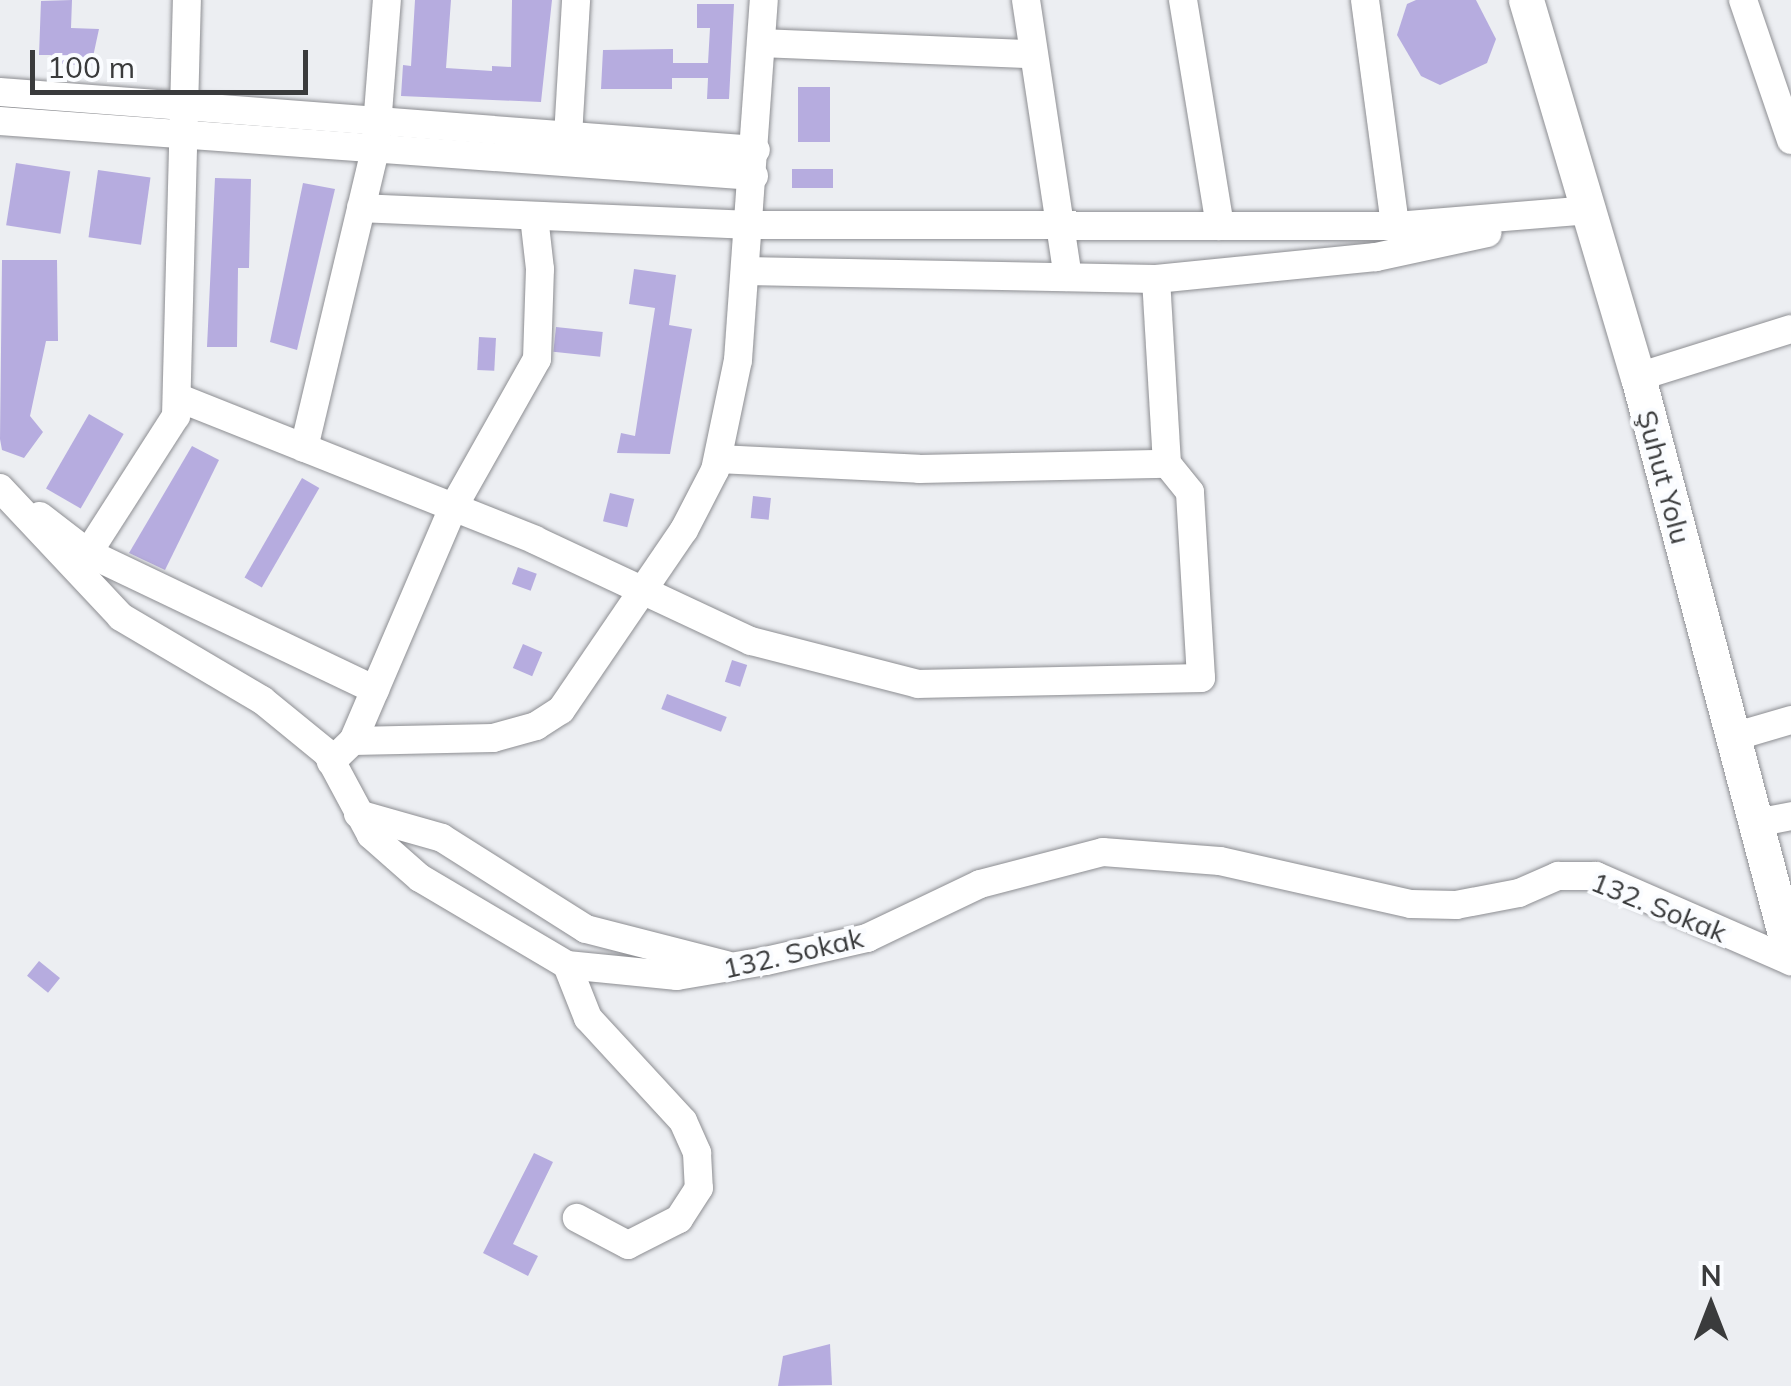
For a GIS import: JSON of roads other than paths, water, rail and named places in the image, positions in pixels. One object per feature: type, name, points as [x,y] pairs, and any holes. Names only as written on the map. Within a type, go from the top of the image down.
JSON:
[{"type":"main road","name":"Şuhut Yolu","points":[[1526,0],[1638,377],[1756,823],[1782,888],[1791,959]]},
{"type":"street","points":[[88,553],[176,416],[187,0]]},
{"type":"street","points":[[304,448],[375,151],[387,0]]},
{"type":"street","points":[[568,136],[576,0]]},
{"type":"street","points":[[353,741],[456,743],[536,726],[574,695],[588,662],[684,530],[718,459],[738,360],[764,0]]},
{"type":"street","points":[[1026,0],[1030,54],[1068,277]]},
{"type":"street","points":[[1183,0],[1220,226]]},
{"type":"street","points":[[1365,0],[1395,226]]},
{"type":"street","points":[[1743,0],[1791,140]]},
{"type":"street","points":[[762,43],[1030,54]]},
{"type":"street","points":[[0,92],[568,136],[755,163]]},
{"type":"street","points":[[0,122],[375,151],[755,163]]},
{"type":"street","points":[[362,208],[749,225],[1220,226],[1395,226],[1591,210]]},
{"type":"street","points":[[745,271],[1156,278],[1376,257],[1591,210]]},
{"type":"street","points":[[332,762],[353,741],[453,508],[537,358],[534,216]]},
{"type":"street","points":[[179,398],[453,508],[751,640],[918,684],[1202,678],[1190,492],[1167,464],[1156,278]]},
{"type":"street","points":[[1638,377],[1791,330]]},
{"type":"street","points":[[718,459],[918,470],[1167,464]]},
{"type":"street","points":[[0,478],[88,553],[375,690]]},
{"type":"street","name":"132. Sokak","points":[[0,488],[121,617],[262,700],[332,762],[371,835],[420,878],[567,965],[678,976],[740,966],[868,938],[980,884],[1103,852],[1220,861],[1411,904],[1456,905],[1520,892],[1558,876],[1596,876],[1791,959]]},
{"type":"street","points":[[1732,736],[1791,720]]},
{"type":"street","points":[[358,814],[442,838],[586,929],[740,966]]},
{"type":"street","points":[[1756,823],[1791,816]]},
{"type":"street","points":[[567,965],[588,1018],[682,1121],[697,1153],[699,1188],[680,1219],[628,1245],[577,1218]]}]
